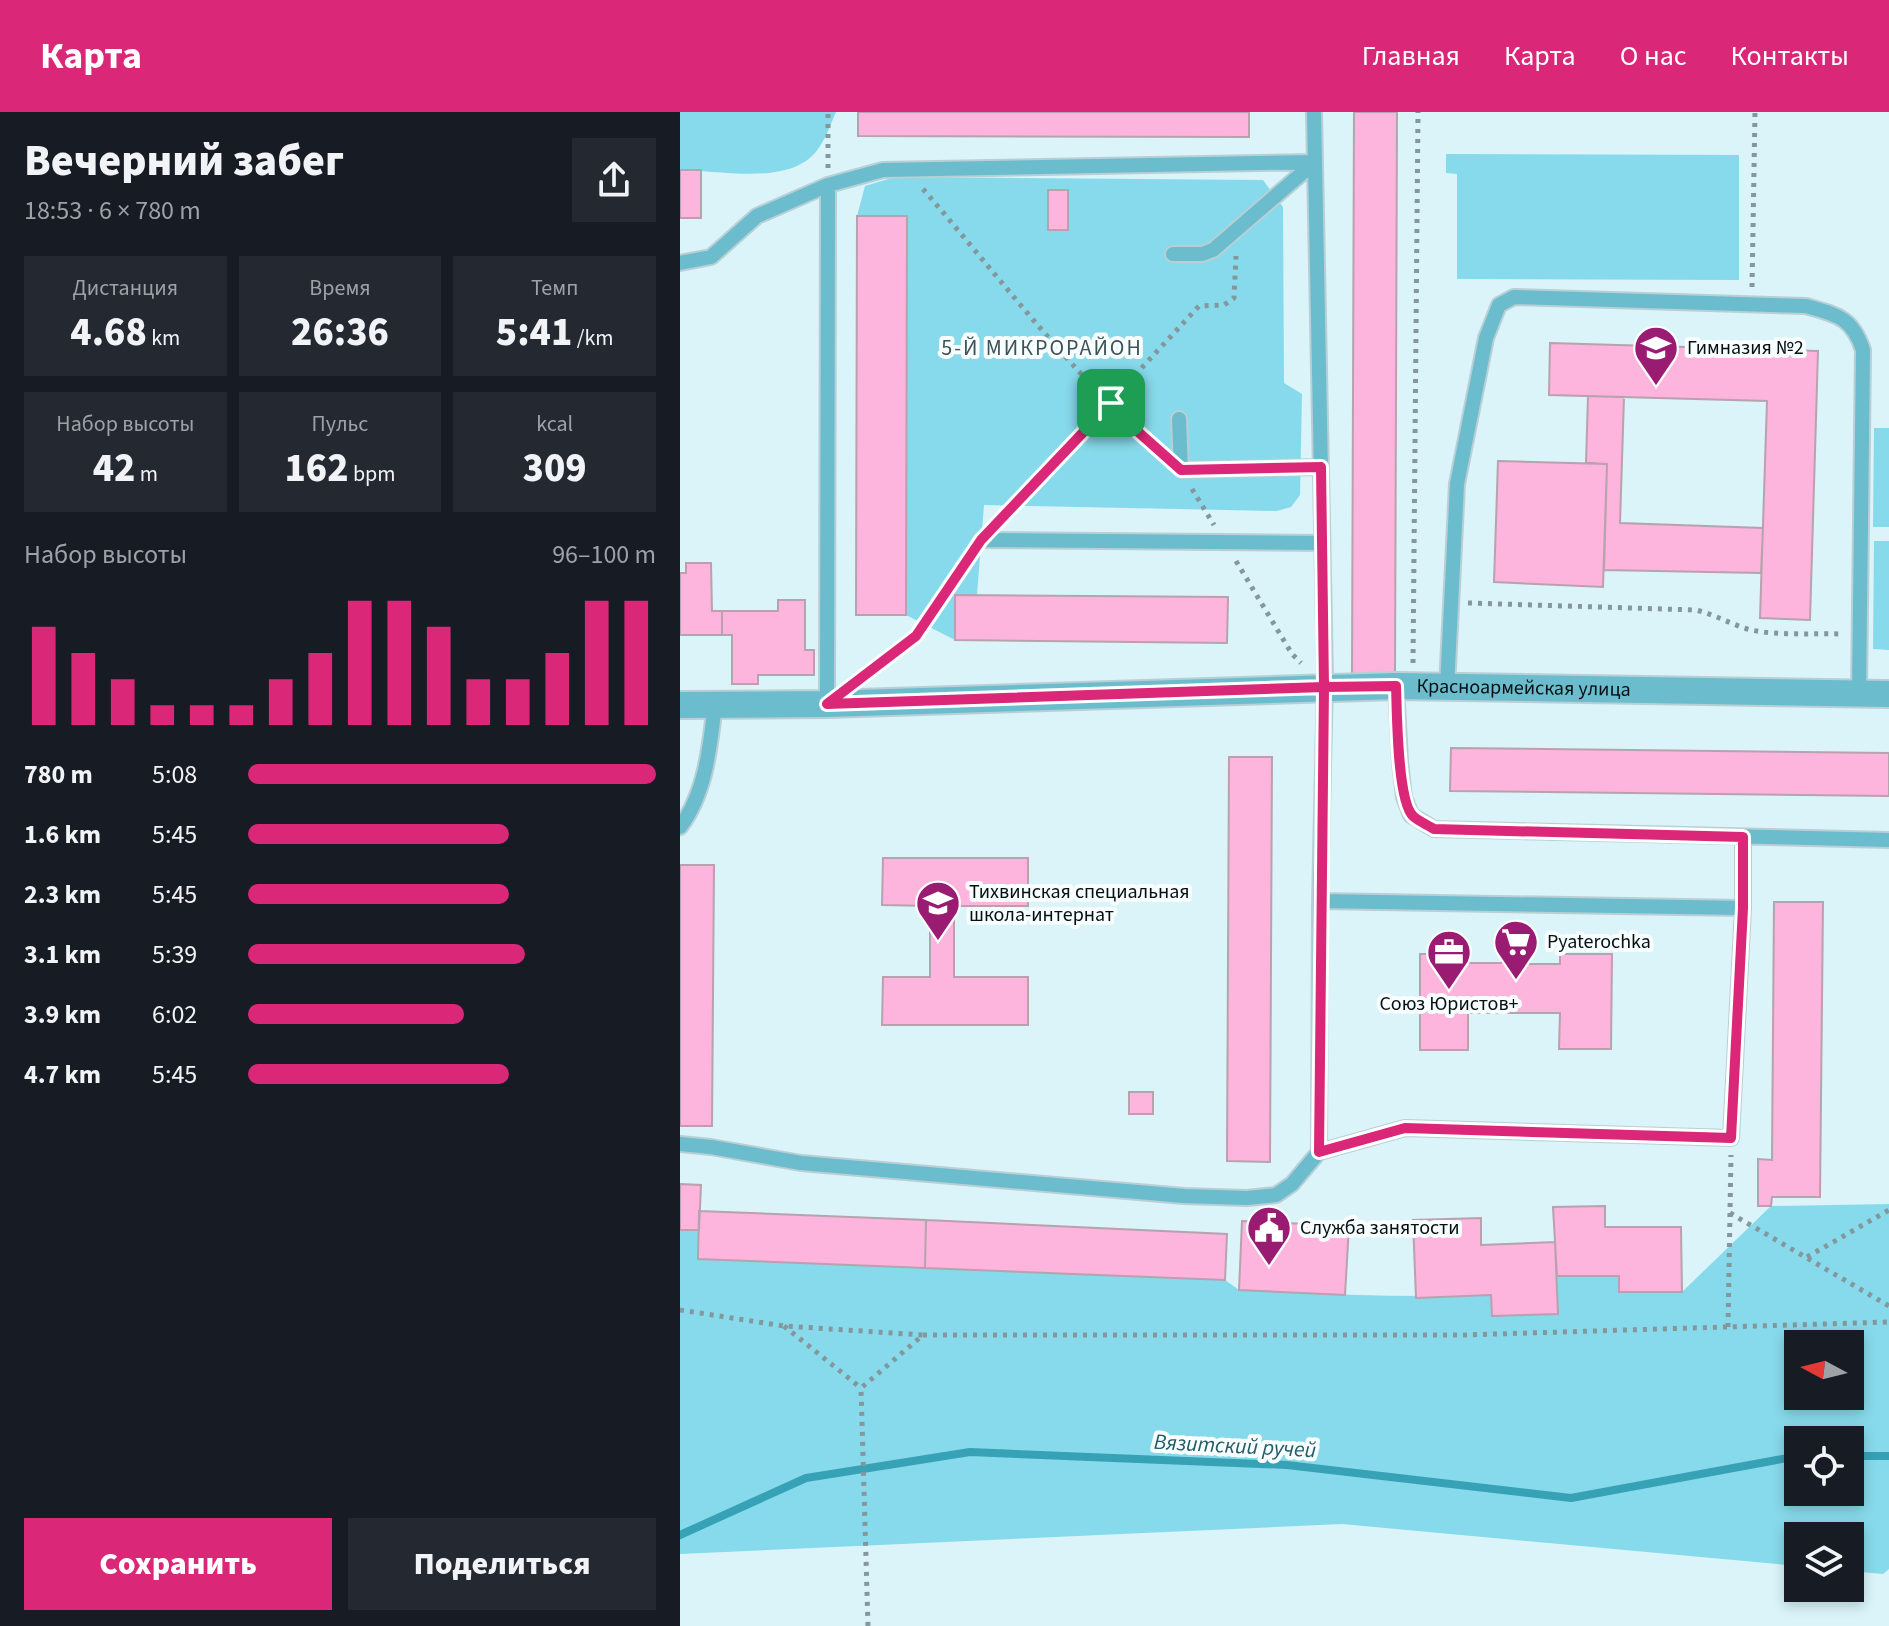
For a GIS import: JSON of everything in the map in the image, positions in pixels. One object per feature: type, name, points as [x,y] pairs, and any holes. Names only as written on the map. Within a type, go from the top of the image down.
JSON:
[{"type":"street","name":"Красноармейская улица","points":[[680,705],[827,704],[1325,683],[1889,694]]},
{"type":"lane","points":[[1314,112],[1325,683],[1319,1152]]},
{"type":"lane","points":[[680,263],[711,257],[757,216],[828,185],[883,170],[1315,162]]},
{"type":"lane","points":[[1173,254],[1202,254],[1213,250],[1315,162]]},
{"type":"lane","points":[[827,704],[828,185]]},
{"type":"lane","points":[[1447,687],[1457,484],[1486,338],[1499,305],[1514,297],[1806,306],[1840,315],[1857,332],[1863,350],[1859,693]]},
{"type":"lane","points":[[1179,419],[1181,470],[1321,467]]},
{"type":"lane","points":[[981,540],[1322,543]]},
{"type":"lane","points":[[1404,686],[1404,797],[1411,815],[1434,829],[1889,840]]},
{"type":"lane","points":[[680,827],[698,797],[709,752],[715,704]]},
{"type":"lane","points":[[680,1144],[801,1163],[1184,1196],[1247,1198],[1276,1195],[1292,1184],[1319,1152],[1405,1128],[1731,1138],[1743,908],[1743,837]]},
{"type":"lane","points":[[1320,901],[1743,908]]},
{"type":"path","points":[[828,112],[828,185]]},
{"type":"path","points":[[1404,686],[1418,112]]},
{"type":"path","points":[[1752,304],[1755,112]]},
{"type":"path","points":[[907,170],[1061,349],[1136,430],[1181,470],[1292,654],[1325,683]]},
{"type":"path","points":[[827,704],[916,636],[981,540],[1199,306],[1224,305],[1234,298],[1237,228]]},
{"type":"path","points":[[1451,603],[1696,610],[1717,615],[1738,627],[1757,631],[1860,634]]},
{"type":"path","points":[[1728,1327],[1731,1138]]},
{"type":"path","points":[[1806,1258],[1889,1210]]},
{"type":"path","points":[[1730,1213],[1889,1306]]},
{"type":"path","points":[[680,1310],[784,1326],[923,1335],[1463,1335],[1889,1322]]},
{"type":"path","points":[[784,1326],[861,1388],[868,1626]]},
{"type":"path","points":[[861,1388],[923,1335]]},
{"type":"shaded area","points":[[680,112],[836,112],[822,142],[808,159],[776,172],[756,174],[680,170]]},
{"type":"shaded area","points":[[1446,154],[1739,155],[1739,280],[1457,279],[1457,174],[1446,173]]},
{"type":"shaded area","points":[[895,177],[1263,180],[1283,207],[1284,383],[1302,394],[1300,495],[1291,507],[1277,511],[984,505],[977,595],[955,595],[955,640],[906,615],[907,217],[857,216],[865,186]]},
{"type":"shaded area","points":[[1874,428],[1889,428],[1889,527],[1873,527]]},
{"type":"shaded area","points":[[1874,541],[1889,541],[1889,650],[1873,649]]},
{"type":"shaded area","points":[[1889,1204],[1889,1569],[1883,1574],[1864,1572],[1864,1522],[1784,1522],[1784,1565],[1342,1524],[680,1554],[680,1230],[699,1230],[698,1259],[1225,1280],[1239,1290],[1396,1296],[1491,1295],[1492,1316],[1558,1314],[1557,1276],[1619,1276],[1619,1292],[1682,1292],[1771,1206]]},
{"type":"building","points":[[858,112],[1249,112],[1249,137],[858,136]]},
{"type":"building","points":[[1354,112],[1397,112],[1395,676],[1352,676]]},
{"type":"building","points":[[680,170],[701,170],[701,218],[680,218]]},
{"type":"building","points":[[1048,190],[1068,190],[1068,230],[1048,230]]},
{"type":"building","points":[[857,216],[907,216],[906,615],[856,615]]},
{"type":"building","points":[[1550,343],[1818,351],[1810,620],[1760,618],[1767,401],[1549,395]]},
{"type":"building","points":[[1588,396],[1624,397],[1620,523],[1763,528],[1761,573],[1604,570],[1607,464],[1586,463]]},
{"type":"building","points":[[1498,461],[1607,464],[1603,587],[1494,582]]},
{"type":"building","points":[[686,563],[711,563],[712,611],[722,611],[722,635],[680,635],[680,573],[686,573]]},
{"type":"building","points":[[955,595],[1228,597],[1227,643],[955,640]]},
{"type":"building","points":[[778,600],[805,600],[805,650],[814,650],[814,675],[758,675],[758,684],[732,684],[732,635],[722,635],[722,611],[778,611]]},
{"type":"building","points":[[1451,748],[1889,753],[1889,796],[1450,791]]},
{"type":"building","points":[[1229,757],[1272,757],[1270,1162],[1227,1161]]},
{"type":"building","points":[[883,858],[1028,858],[1028,906],[954,906],[954,977],[1028,977],[1028,1025],[882,1025],[883,977],[930,977],[930,906],[882,905]]},
{"type":"building","points":[[680,865],[714,865],[712,1126],[680,1126]]},
{"type":"building","points":[[1774,902],[1823,902],[1820,1197],[1772,1197],[1771,1206],[1758,1206],[1758,1159],[1772,1160]]},
{"type":"building","points":[[1502,953],[1529,953],[1529,964],[1560,964],[1560,954],[1612,954],[1611,1049],[1559,1049],[1560,1013],[1468,1013],[1468,1050],[1420,1050],[1420,954],[1468,954],[1468,963],[1502,963]]},
{"type":"building","points":[[1129,1092],[1153,1092],[1153,1114],[1129,1114]]},
{"type":"building","points":[[680,1184],[701,1185],[699,1230],[680,1230]]},
{"type":"building","points":[[1605,1206],[1605,1227],[1681,1227],[1682,1292],[1619,1292],[1619,1276],[1557,1276],[1553,1207]]},
{"type":"building","points":[[699,1211],[926,1220],[925,1268],[698,1259]]},
{"type":"building","points":[[1481,1218],[1481,1245],[1555,1242],[1558,1314],[1492,1316],[1491,1295],[1416,1298],[1413,1220]]},
{"type":"building","points":[[926,1220],[1227,1234],[1225,1280],[925,1268]]},
{"type":"building","points":[[1242,1221],[1349,1226],[1345,1295],[1239,1290]]},
{"type":"waterway","name":"Вязитский ручей","points":[[680,1535],[806,1478],[970,1452],[1287,1465],[1571,1498],[1784,1459]]},
{"type":"waterway","name":"Вязитский ручей","points":[[1864,1456],[1889,1456]]},
{"type":"place","name":"Гимназия №2","points":[[1656,387]]},
{"type":"place","name":"Тихвинская специальная школа-интернат","points":[[938,942]]},
{"type":"place","name":"Pyaterochka","points":[[1516,981]]},
{"type":"place","name":"Союз Юристов+","points":[[1449,991]]},
{"type":"place","name":"Служба занятости","points":[[1269,1267]]},
{"type":"district","name":"5-Й МИКРОРАЙОН","points":[[1042,348]]},
{"type":"route","points":[[1111,403],[981,540],[916,636],[827,704],[1324,687],[1319,1152],[1405,1128],[1731,1138],[1743,908],[1743,837],[1434,829],[1411,815],[1404,797],[1396,686],[1324,687],[1321,467],[1181,470],[1111,403]]}]
